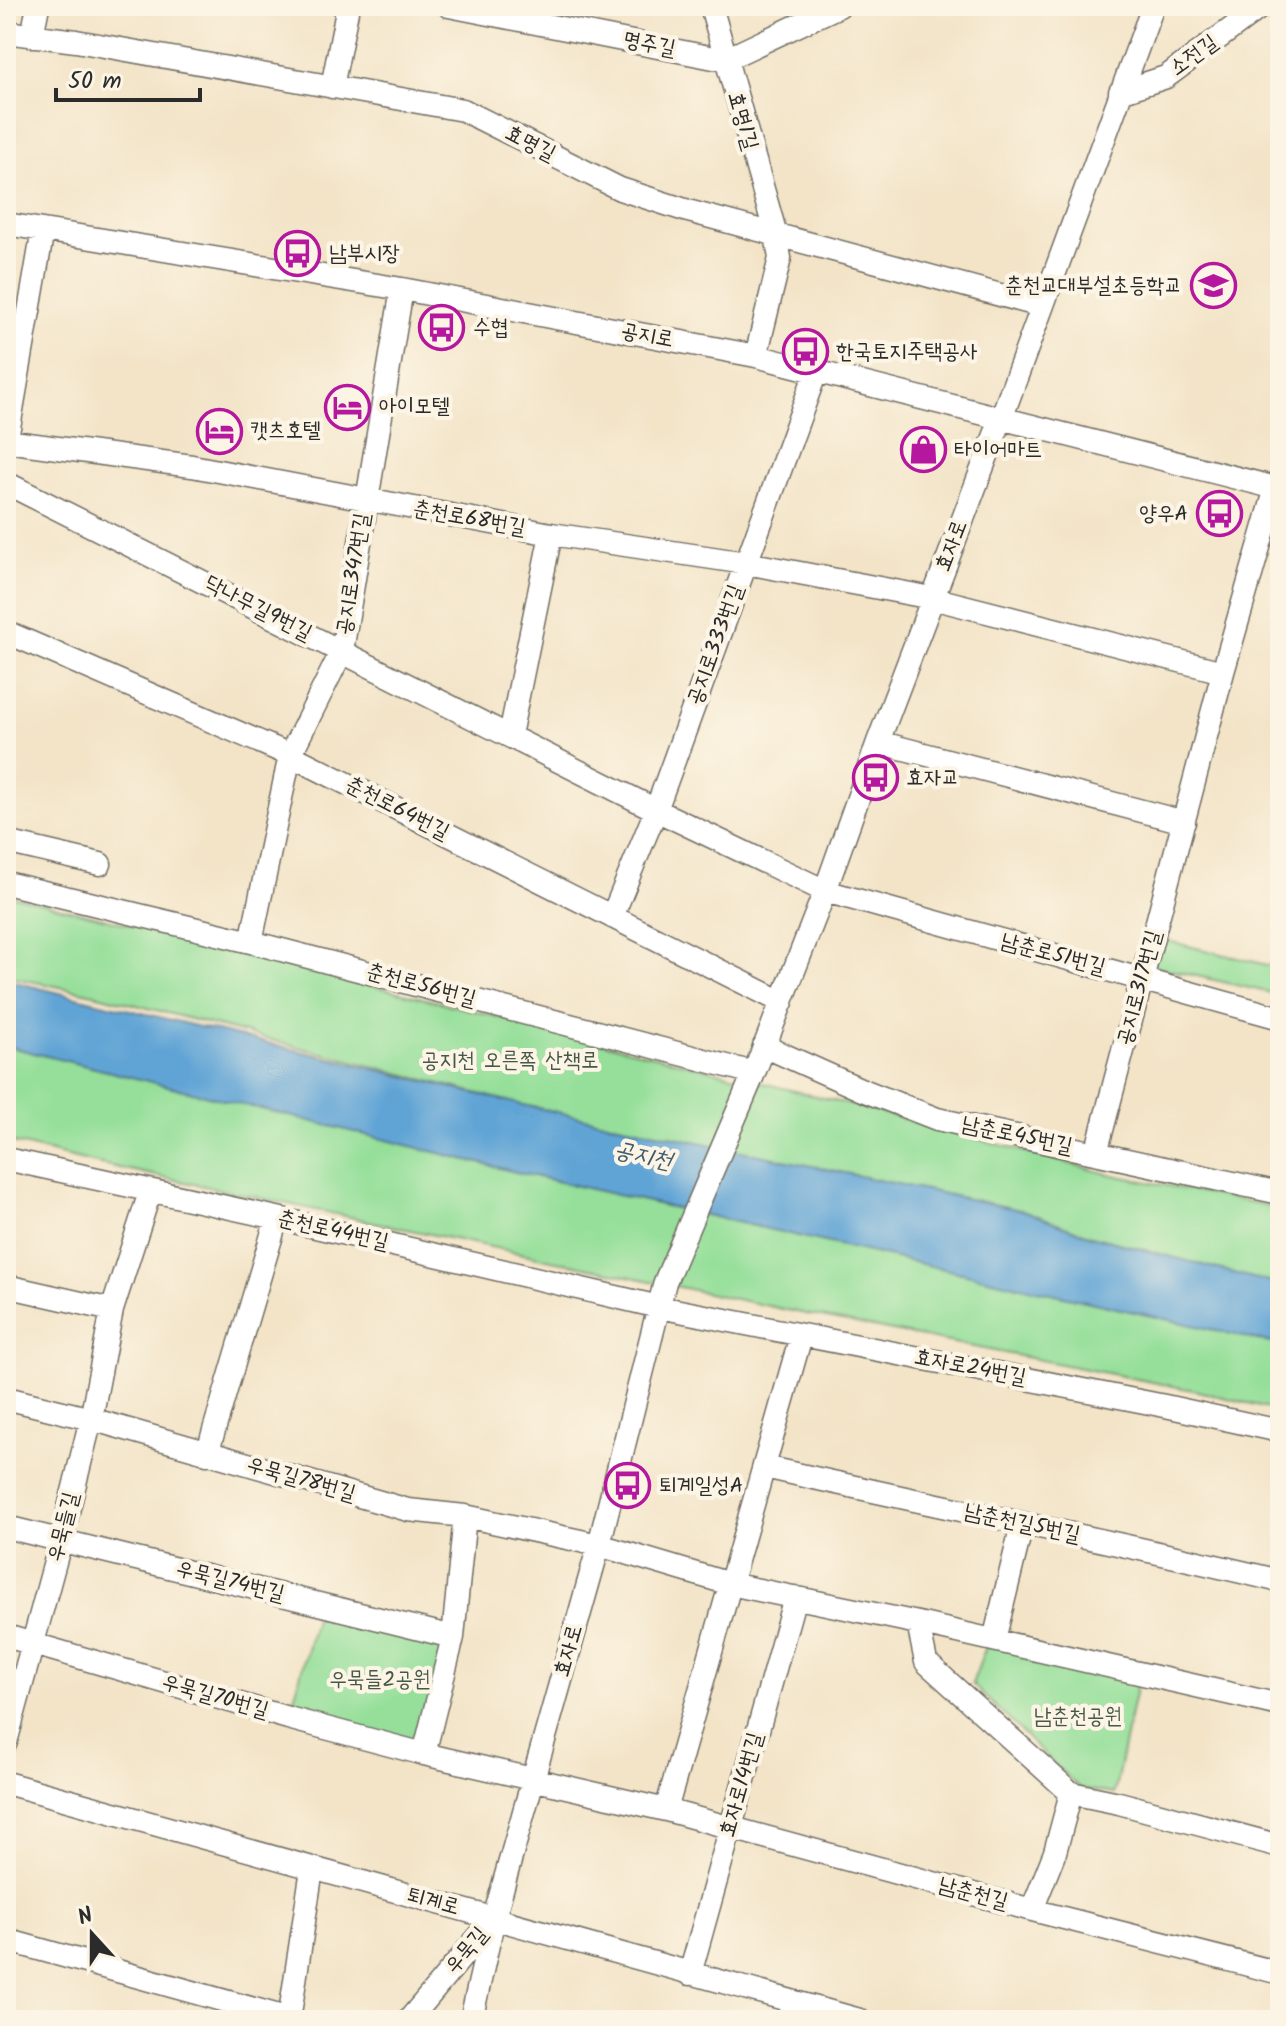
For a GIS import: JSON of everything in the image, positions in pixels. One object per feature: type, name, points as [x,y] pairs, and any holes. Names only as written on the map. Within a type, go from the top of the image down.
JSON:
[{"type":"street","points":[[32,36],[38,6]]},
{"type":"street","points":[[332,87],[348,6]]},
{"type":"street","name":"명주길","points":[[449,6],[724,60]]},
{"type":"street","name":"효명1길","points":[[711,6],[780,258],[756,356]]},
{"type":"street","points":[[724,60],[839,6]]},
{"type":"street","name":"효자로","points":[[471,2020],[494,1918],[599,1545],[665,1282],[751,1079],[825,891],[1153,6]]},
{"type":"street","name":"소전길","points":[[1120,92],[1166,77],[1262,6]]},
{"type":"street","name":"효명길","points":[[6,32],[76,41],[463,110],[620,189],[688,211],[1041,306]]},
{"type":"street","name":"공지로","points":[[6,224],[402,289],[756,356],[1278,489]]},
{"type":"street","points":[[6,442],[43,230]]},
{"type":"street","name":"공지로347번길","points":[[251,942],[290,755],[342,651],[402,289]]},
{"type":"street","name":"공지로333번길","points":[[612,917],[656,810],[816,372]]},
{"type":"street","name":"춘천로68번길","points":[[6,442],[192,466],[366,501],[551,534],[746,563],[932,598]]},
{"type":"street","name":"닥나무길9번길","points":[[6,483],[656,810],[825,891]]},
{"type":"street","name":"공지로317번길","points":[[1096,1153],[1223,672],[1278,489]]},
{"type":"street","points":[[510,735],[551,534]]},
{"type":"street","points":[[932,598],[1223,672]]},
{"type":"street","name":"춘천로64번길","points":[[6,632],[290,755],[782,1002]]},
{"type":"street","points":[[878,742],[1184,822]]},
{"type":"street","points":[[6,842],[100,864]]},
{"type":"street","name":"춘천로56번길","points":[[6,883],[251,942],[751,1079]]},
{"type":"street","name":"남춘로51번길","points":[[825,891],[1280,1018]]},
{"type":"street","name":"남춘로45번길","points":[[764,1046],[937,1119],[1280,1193]]},
{"type":"street","name":"춘천로44번길","points":[[6,1159],[659,1307]]},
{"type":"street","name":"우묵들길","points":[[6,1742],[91,1419],[112,1310],[150,1192]]},
{"type":"street","points":[[207,1454],[277,1218]]},
{"type":"street","points":[[6,1286],[112,1310]]},
{"type":"street","name":"효자로24번길","points":[[659,1307],[1280,1431]]},
{"type":"street","points":[[666,1810],[801,1336]]},
{"type":"street","name":"우묵길78번길","points":[[6,1398],[91,1419],[408,1510],[465,1516],[599,1545]]},
{"type":"street","name":"남춘천길5번길","points":[[765,1467],[1022,1525],[1134,1546],[1280,1581]]},
{"type":"street","points":[[424,1754],[453,1637],[465,1516]]},
{"type":"street","points":[[994,1640],[1022,1525]]},
{"type":"street","name":"우묵길74번길","points":[[6,1527],[453,1637]]},
{"type":"street","points":[[599,1545],[730,1584],[1280,1705]]},
{"type":"street","name":"효자로14번길","points":[[690,1974],[795,1597]]},
{"type":"street","points":[[918,1623],[926,1662],[1071,1793],[1280,1846]]},
{"type":"street","name":"우묵길70번길","points":[[6,1636],[288,1718],[534,1779]]},
{"type":"street","name":"남춘천길","points":[[534,1779],[666,1810],[1032,1910],[1280,1973]]},
{"type":"street","name":"퇴계로","points":[[6,1783],[860,2020]]},
{"type":"street","points":[[1032,1910],[1055,1852],[1071,1793]]},
{"type":"street","points":[[6,1940],[289,2020],[312,1869]]},
{"type":"street","name":"우묵길","points":[[409,2020],[494,1918]]},
{"type":"green space","name":"공지천 오른쪽 산책로","points":[[6,894],[855,1106],[1108,1174],[1280,1208],[1280,1285],[1091,1236],[1025,1211],[519,1104],[94,994],[6,976]]},
{"type":"green space","points":[[1159,939],[1280,968],[1280,995],[1153,966]]},
{"type":"green space","points":[[6,1046],[516,1172],[1280,1345],[1280,1411],[1198,1391],[801,1313],[96,1163],[6,1141]]},
{"type":"green space","name":"우묵들2공원","points":[[319,1604],[453,1637],[424,1754],[289,1718]]},
{"type":"green space","name":"남춘천공원","points":[[987,1644],[1138,1679],[1114,1794],[1079,1788],[972,1684]]},
{"type":"water","name":"공지천","points":[[6,980],[519,1104],[1025,1211],[1091,1236],[1280,1285],[1280,1345],[516,1172],[6,1046]]},
{"type":"place","name":"남부시장","points":[[298,254]]},
{"type":"place","name":"춘천교대부설초등학교","points":[[1213,286]]},
{"type":"place","name":"수협","points":[[442,328]]},
{"type":"place","name":"한국토지주택공사","points":[[805,352]]},
{"type":"place","name":"아이모텔","points":[[348,407]]},
{"type":"place","name":"캣츠호텔","points":[[219,431]]},
{"type":"place","name":"타이어마트","points":[[923,450]]},
{"type":"place","name":"양우A","points":[[1219,514]]},
{"type":"place","name":"효자교","points":[[875,778]]},
{"type":"place","name":"퇴계일성A","points":[[628,1486]]}]
